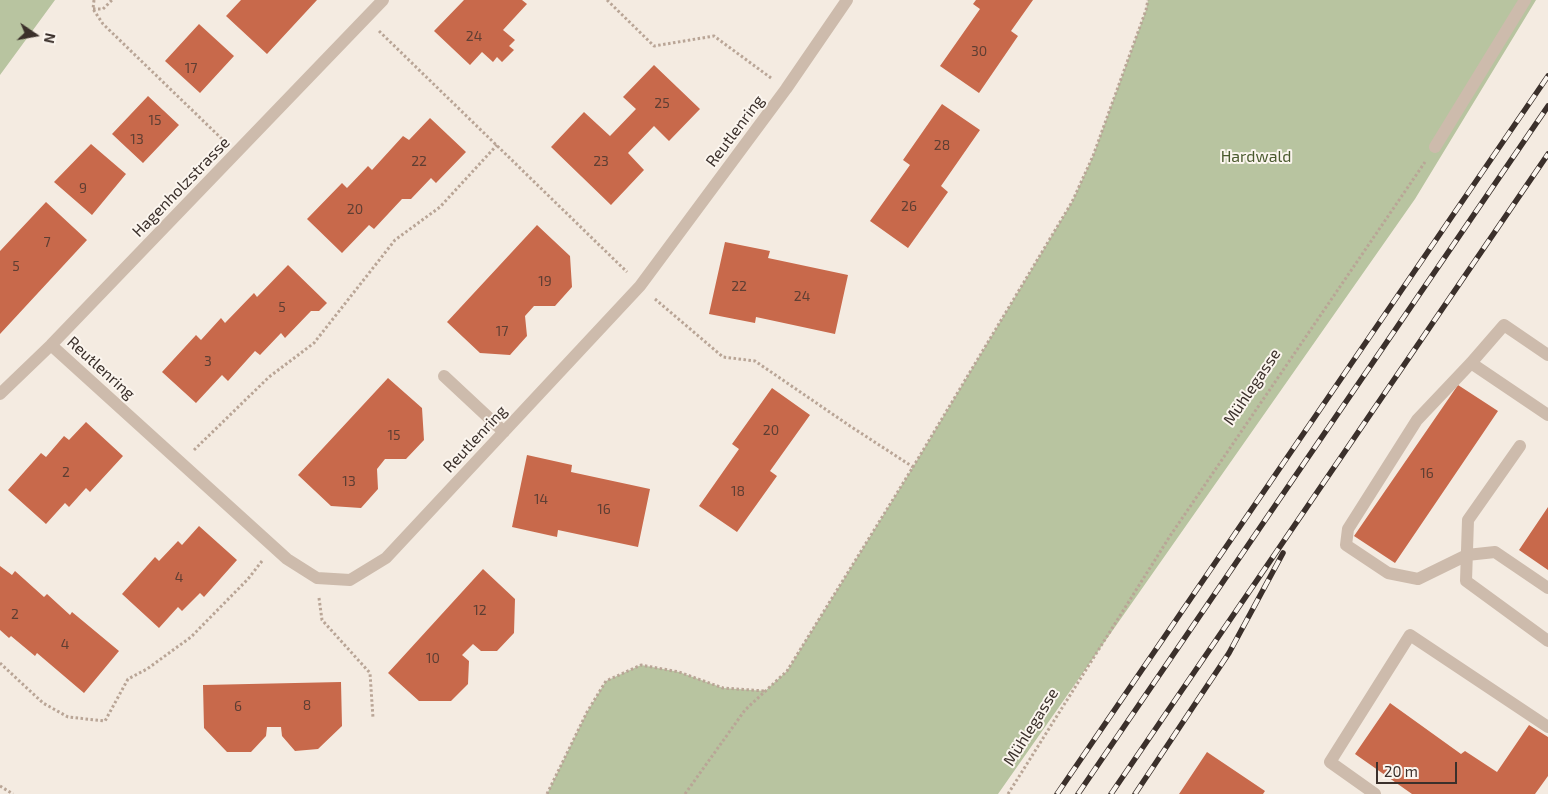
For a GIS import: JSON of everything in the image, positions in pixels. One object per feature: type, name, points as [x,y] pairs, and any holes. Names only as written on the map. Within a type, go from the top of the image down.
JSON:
[{"type":"street","name":"Hagenholzstrasse","points":[[0,394],[52,345],[383,0]]},
{"type":"street","name":"Reutlenring","points":[[52,345],[287,559],[317,578],[350,580],[386,558],[640,286],[786,89],[847,0]]},
{"type":"street","points":[[1436,147],[1525,0]]},
{"type":"street","points":[[1548,355],[1504,325],[1471,363],[1416,420],[1348,529],[1346,545],[1388,573],[1418,579],[1467,555],[1495,552],[1548,588]]},
{"type":"street","points":[[1471,363],[1548,415]]},
{"type":"street","points":[[444,376],[504,432]]},
{"type":"street","points":[[1520,446],[1468,520],[1466,581],[1548,641]]},
{"type":"street","points":[[1375,794],[1330,762],[1410,635],[1548,727]]},
{"type":"path","points":[[94,0],[93,9],[103,24],[236,153]]},
{"type":"path","points":[[93,9],[102,9],[112,0]]},
{"type":"path","points":[[607,0],[654,46],[714,36],[786,89]]},
{"type":"path","points":[[685,794],[745,710],[787,671],[913,467],[1072,202],[1093,156],[1148,0]]},
{"type":"path","points":[[366,18],[640,286],[723,357],[755,361],[913,467]]},
{"type":"path","points":[[181,463],[269,377],[314,343],[394,240],[440,207],[496,145]]},
{"type":"path","name":"Mühlegasse","points":[[1008,794],[1170,536],[1436,147]]},
{"type":"path","points":[[0,663],[43,703],[51,708],[68,717],[105,721],[128,679],[147,669],[191,637],[248,579],[274,547]]},
{"type":"path","points":[[317,578],[322,620],[370,673],[373,718]]},
{"type":"path","points":[[547,794],[587,712],[606,681],[641,664],[679,672],[723,688],[765,691]]},
{"type":"path","points":[[0,786],[13,794]]},
{"type":"green space","points":[[0,0],[55,0],[0,75]]},
{"type":"green space","name":"Hardwald","points":[[1148,0],[1536,0],[1415,199],[998,794],[547,794],[587,712],[606,681],[641,665],[679,672],[723,688],[765,691],[787,671],[913,467],[1072,202],[1093,156]]},
{"type":"building","points":[[241,0],[317,0],[267,54],[226,16]]},
{"type":"building","points":[[464,0],[522,0],[527,4],[503,30],[515,40],[509,46],[514,50],[502,62],[497,57],[493,62],[482,52],[470,65],[434,31]]},
{"type":"building","points":[[976,0],[1033,0],[1011,31],[1018,36],[979,93],[940,66],[980,9],[973,4]]},
{"type":"building","points":[[199,24],[234,56],[200,93],[165,61]]},
{"type":"building","points":[[654,65],[700,109],[669,141],[654,126],[628,153],[644,170],[611,205],[551,147],[584,112],[610,136],[636,109],[623,97]]},
{"type":"building","points":[[148,96],[179,125],[143,163],[112,134]]},
{"type":"building","points":[[942,104],[980,130],[941,186],[948,192],[908,248],[870,221],[910,165],[903,160]]},
{"type":"building","points":[[430,118],[466,152],[436,183],[431,178],[411,199],[402,199],[374,229],[369,225],[342,253],[307,219],[342,183],[347,188],[368,166],[372,170],[403,136],[409,140]]},
{"type":"building","points":[[91,144],[126,174],[92,215],[54,182]]},
{"type":"building","points":[[46,202],[87,240],[0,334],[0,251]]},
{"type":"building","points":[[537,225],[570,256],[572,287],[555,306],[534,306],[525,316],[527,336],[510,355],[480,353],[447,322]]},
{"type":"building","points":[[725,242],[770,251],[768,258],[848,275],[835,334],[756,317],[755,323],[709,314]]},
{"type":"building","points":[[288,265],[327,303],[319,311],[311,311],[285,338],[281,333],[260,355],[255,351],[228,381],[222,375],[196,403],[162,372],[196,335],[201,340],[221,318],[225,323],[254,293],[257,297]]},
{"type":"building","points":[[388,378],[422,408],[424,440],[406,459],[385,459],[377,469],[378,489],[361,508],[331,506],[298,475]]},
{"type":"building","points":[[1458,385],[1498,411],[1395,563],[1354,536]]},
{"type":"building","points":[[772,388],[810,415],[770,471],[777,476],[737,532],[699,506],[739,449],[732,444]]},
{"type":"building","points":[[86,422],[123,456],[90,492],[86,488],[69,507],[65,503],[46,524],[8,490],[41,453],[46,457],[64,436],[69,440]]},
{"type":"building","points":[[527,455],[572,465],[571,472],[650,489],[638,547],[558,530],[557,537],[512,527]]},
{"type":"building","points":[[1548,507],[1548,570],[1519,550]]},
{"type":"building","points":[[199,526],[237,560],[204,597],[200,593],[182,611],[178,607],[159,628],[122,594],[155,557],[159,561],[178,541],[182,545]]},
{"type":"building","points":[[0,566],[12,575],[15,571],[44,597],[47,594],[70,615],[72,612],[119,651],[84,693],[37,653],[35,656],[11,636],[9,638],[0,630]]},
{"type":"building","points":[[483,569],[515,599],[514,633],[497,651],[481,651],[473,644],[462,655],[469,661],[468,684],[451,701],[419,701],[388,673]]},
{"type":"building","points":[[341,682],[342,726],[318,749],[295,751],[282,736],[281,727],[267,727],[266,736],[251,752],[227,752],[204,728],[203,685]]},
{"type":"building","points":[[1390,703],[1461,754],[1465,751],[1497,772],[1529,725],[1548,737],[1548,776],[1535,794],[1412,794],[1355,754]]},
{"type":"building","points":[[1207,752],[1265,791],[1263,794],[1179,794]]},
{"type":"railway","points":[[1057,794],[1548,76]]},
{"type":"railway","points":[[1078,794],[1548,106]]},
{"type":"railway","points":[[1111,794],[1548,154]]},
{"type":"railway","points":[[1135,794],[1229,653],[1283,553]]}]
